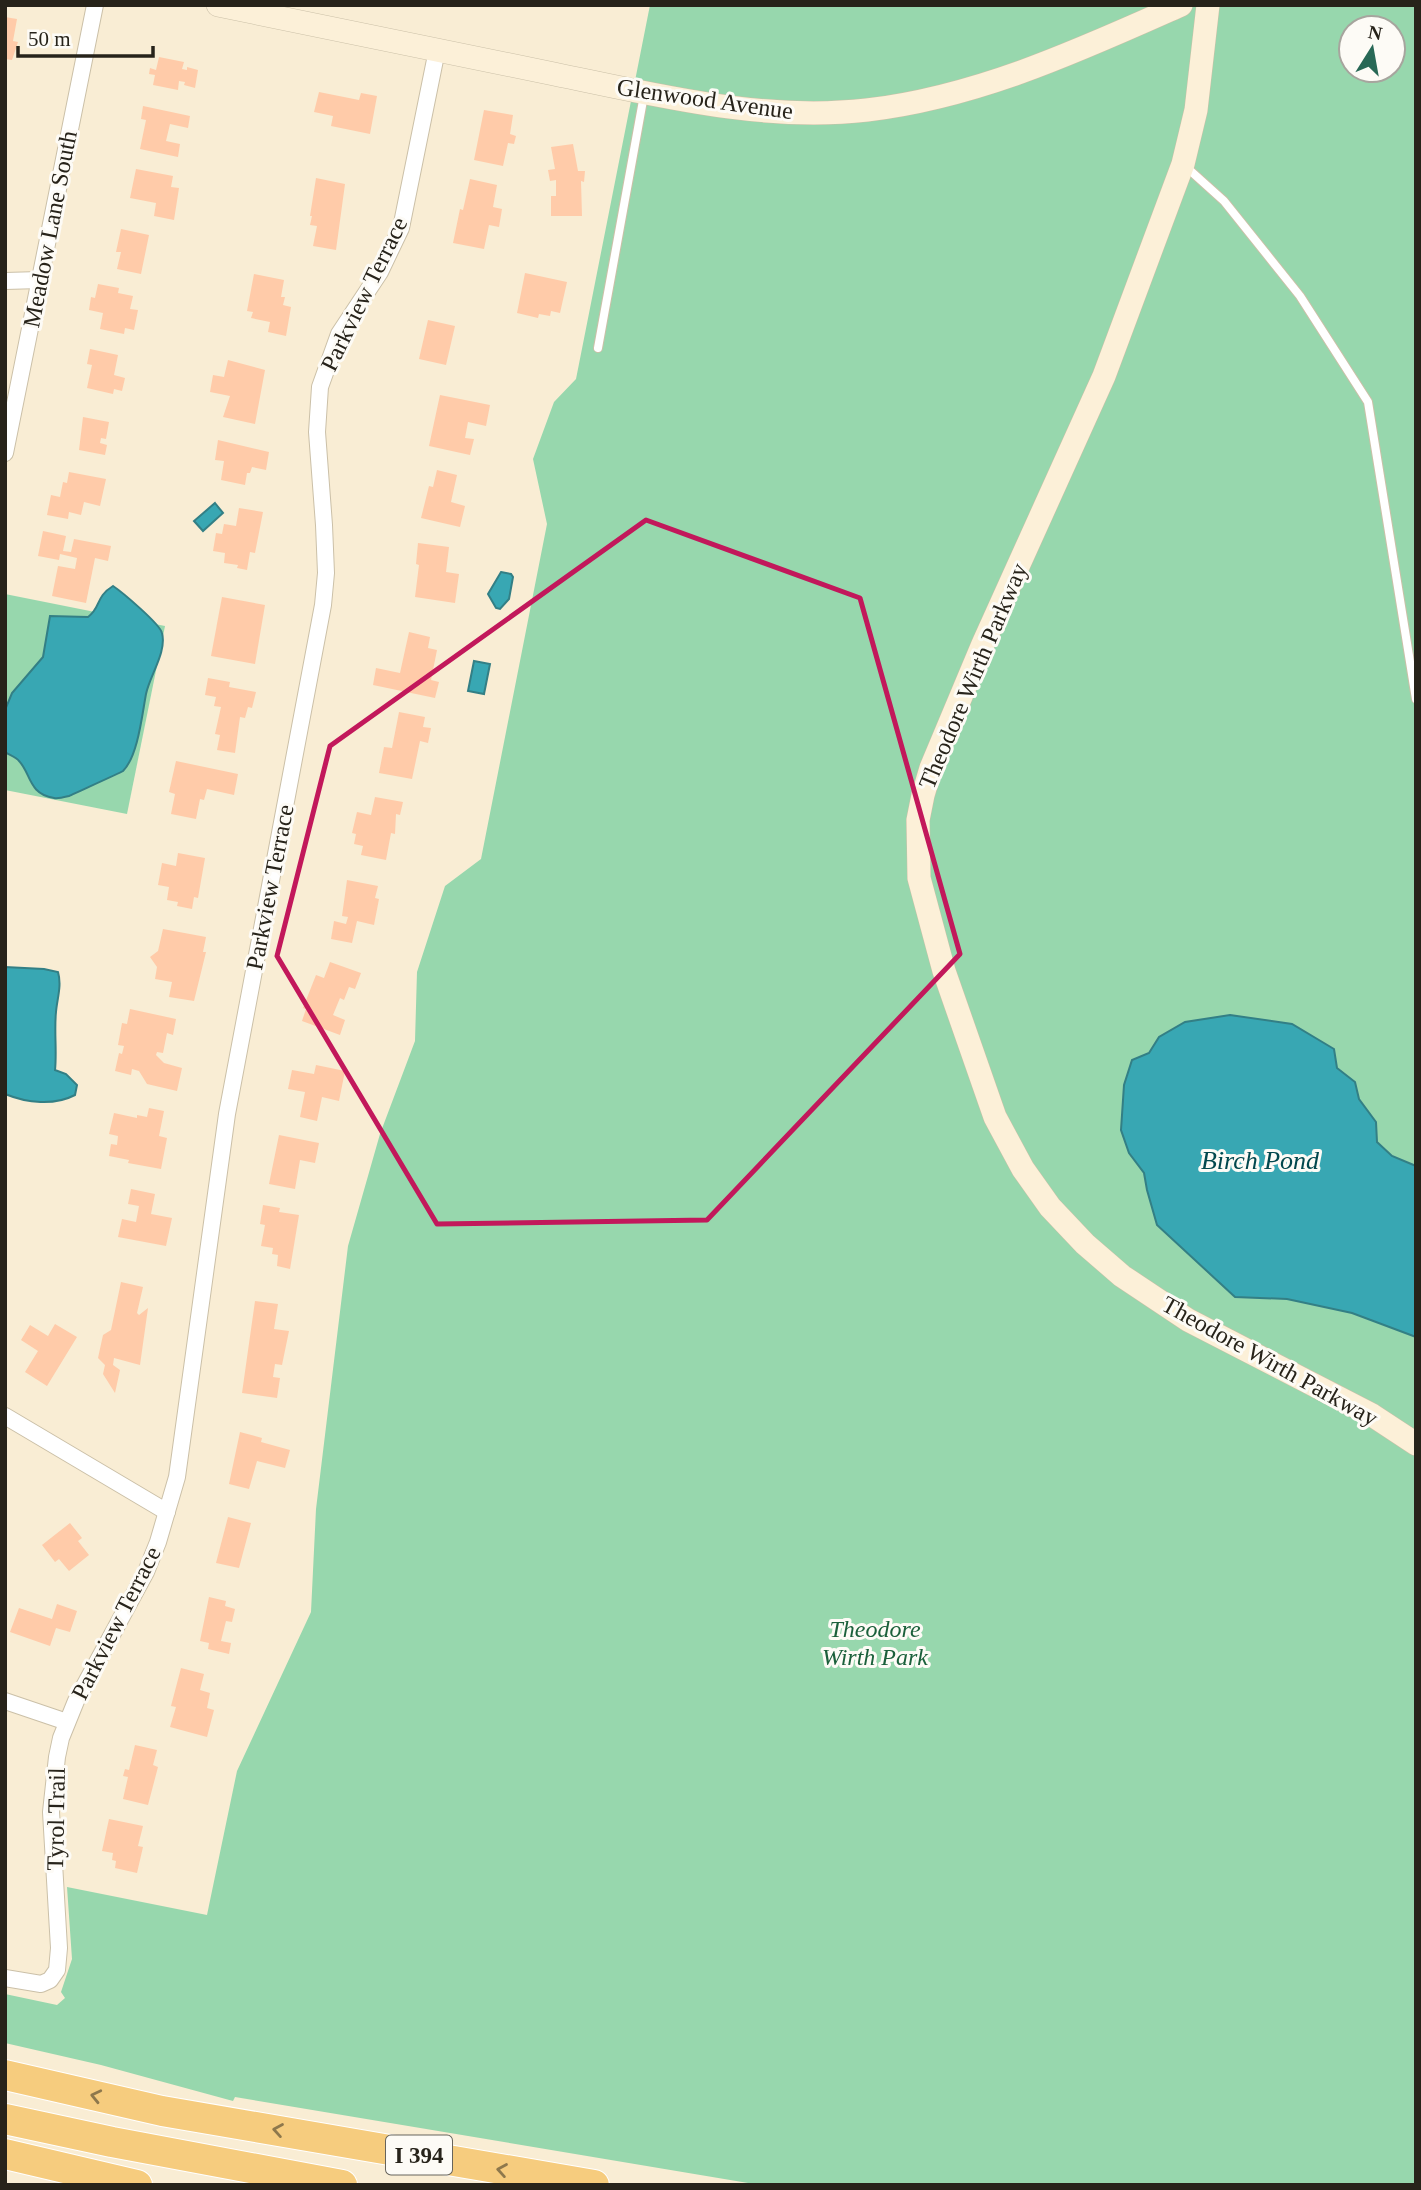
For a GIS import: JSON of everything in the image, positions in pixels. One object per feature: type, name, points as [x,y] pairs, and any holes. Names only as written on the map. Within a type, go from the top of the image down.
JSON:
[{"type":"highway","name":"I 394","points":[[5,2075],[162,2111],[594,2185]]},
{"type":"highway","points":[[5,2119],[342,2185]]},
{"type":"highway","points":[[5,2154],[137,2185]]},
{"type":"highway","points":[[5,2172],[70,2185]]},
{"type":"street","name":"Meadow Lane South","points":[[5,453],[95,5]]},
{"type":"street","name":"Glenwood Avenue","points":[[218,5],[644,92],[770,111],[815,113],[869,110],[969,89],[1044,64],[1181,5]]},
{"type":"street","name":"Theodore Wirth Parkway","points":[[1208,5],[1196,110],[1183,164],[1104,376],[983,644],[931,768],[918,820],[919,878],[944,971],[995,1117],[1023,1169],[1050,1207],[1122,1276],[1188,1320],[1372,1415],[1416,1444]]},
{"type":"street","name":"Parkview Terrace","points":[[67,1721],[146,1572],[177,1476],[229,1101],[323,605],[326,573],[317,432],[320,387],[339,334],[380,272],[401,229],[437,50]]},
{"type":"street","points":[[5,282],[40,280]]},
{"type":"street","points":[[5,1416],[167,1512]]},
{"type":"street","points":[[5,1701],[67,1721]]},
{"type":"street","name":"Tyrol Trail","points":[[5,1978],[41,1984],[50,1980],[57,1970],[59,1948],[52,1840],[53,1786],[57,1757],[67,1721]]},
{"type":"lane","points":[[598,348],[644,92]]},
{"type":"lane","points":[[1183,164],[1224,201],[1300,296],[1368,402],[1416,699]]},
{"type":"highlighted area","points":[[646,520],[860,598],[960,954],[707,1220],[437,1224],[277,956],[330,746]]},
{"type":"green space","name":"Theodore Wirth Park","points":[[650,5],[1416,5],[1416,2185],[760,2185],[235,2097],[233,2101],[101,2065],[5,2043],[5,1994],[57,2005],[65,1998],[61,1992],[72,1959],[67,1887],[207,1915],[237,1771],[311,1612],[316,1509],[348,1246],[380,1134],[415,1041],[417,972],[445,886],[481,859],[547,524],[533,459],[554,402],[576,379]]},
{"type":"green space","points":[[5,594],[165,626],[127,814],[5,790]]},
{"type":"water","points":[[215,503],[223,513],[203,531],[194,521]]},
{"type":"water","points":[[501,572],[513,577],[509,599],[500,609],[496,608],[488,594]]},
{"type":"water","points":[[113,586],[148,616],[162,633],[162,648],[146,694],[136,746],[123,771],[69,796],[46,796],[35,788],[18,760],[5,752],[5,710],[12,693],[43,657],[50,616],[88,617],[103,594]]},
{"type":"water","points":[[474,661],[490,664],[484,694],[468,691]]},
{"type":"water","points":[[5,967],[58,972],[55,1070],[66,1074],[77,1085],[75,1095],[58,1101],[40,1102],[5,1094]]},
{"type":"water","name":"Birch Pond","points":[[1230,1015],[1292,1024],[1334,1049],[1337,1068],[1355,1082],[1359,1099],[1376,1122],[1377,1142],[1392,1156],[1416,1166],[1416,1337],[1352,1313],[1287,1299],[1235,1297],[1157,1225],[1144,1173],[1129,1153],[1121,1130],[1124,1085],[1132,1060],[1149,1053],[1159,1037],[1185,1022]]},
{"type":"building","points":[[5,17],[17,19],[13,41],[18,42],[12,60],[5,59]]},
{"type":"building","points":[[159,57],[184,62],[182,69],[187,70],[187,67],[198,70],[195,88],[179,81],[178,90],[153,85],[155,75],[149,74],[150,68],[156,70]]},
{"type":"building","points":[[319,92],[359,100],[361,93],[377,96],[370,134],[331,126],[333,116],[314,112]]},
{"type":"building","points":[[143,106],[190,116],[188,128],[170,124],[166,141],[180,144],[178,157],[140,149],[146,120],[141,119]]},
{"type":"building","points":[[484,110],[513,115],[510,134],[516,136],[514,144],[508,143],[503,166],[474,160]]},
{"type":"building","points":[[573,144],[578,171],[585,171],[584,182],[581,181],[582,216],[551,216],[551,196],[556,196],[556,180],[550,181],[548,170],[555,169],[551,147]]},
{"type":"building","points":[[136,169],[173,176],[171,187],[179,188],[174,220],[154,216],[156,203],[130,198]]},
{"type":"building","points":[[316,178],[345,184],[336,250],[313,246],[317,226],[310,225],[310,216]]},
{"type":"building","points":[[470,179],[497,185],[493,207],[502,209],[499,227],[489,225],[484,249],[453,243]]},
{"type":"building","points":[[121,229],[149,235],[141,274],[117,269],[121,252],[116,252]]},
{"type":"building","points":[[525,273],[567,282],[560,313],[551,311],[550,316],[539,314],[538,318],[517,313]]},
{"type":"building","points":[[254,274],[284,280],[281,297],[285,297],[283,305],[291,307],[286,336],[268,332],[270,322],[251,318],[253,312],[247,311]]},
{"type":"building","points":[[98,284],[119,288],[118,293],[133,296],[130,309],[138,310],[134,330],[125,328],[124,334],[100,329],[103,313],[89,310],[91,297],[95,298]]},
{"type":"building","points":[[428,320],[455,326],[446,365],[419,359]]},
{"type":"building","points":[[90,349],[118,355],[114,375],[125,378],[122,391],[114,389],[113,394],[87,388],[92,365],[87,364]]},
{"type":"building","points":[[228,360],[265,370],[255,424],[223,417],[230,396],[210,392],[213,375],[224,377]]},
{"type":"building","points":[[440,395],[490,405],[486,426],[468,422],[465,438],[474,439],[470,455],[429,446]]},
{"type":"building","points":[[83,417],[109,422],[106,439],[101,438],[100,443],[107,445],[105,455],[79,450]]},
{"type":"building","points":[[218,440],[269,452],[266,470],[252,467],[250,473],[247,473],[245,485],[221,480],[224,461],[215,460]]},
{"type":"building","points":[[437,470],[457,475],[451,502],[465,506],[460,527],[421,518],[429,486],[433,487]]},
{"type":"building","points":[[69,472],[106,479],[100,506],[84,502],[81,515],[69,512],[68,519],[47,515],[51,495],[60,497],[63,482],[67,483]]},
{"type":"building","points":[[239,508],[263,512],[255,553],[250,552],[247,570],[237,568],[238,565],[224,563],[225,553],[213,551],[216,533],[222,534],[224,524],[236,526]]},
{"type":"building","points":[[43,531],[66,536],[63,551],[71,552],[74,539],[111,546],[108,561],[95,558],[86,603],[52,596],[58,566],[75,569],[77,558],[60,554],[59,560],[38,556]]},
{"type":"building","points":[[418,543],[449,547],[446,572],[459,574],[455,603],[415,597],[419,565],[416,564]]},
{"type":"building","points":[[222,597],[265,605],[255,664],[211,656]]},
{"type":"building","points":[[409,632],[430,637],[428,648],[437,650],[431,680],[439,682],[435,698],[373,685],[376,668],[400,673]]},
{"type":"building","points":[[208,678],[230,682],[229,687],[256,692],[252,708],[248,707],[245,718],[240,717],[235,753],[217,750],[220,735],[215,734],[221,707],[214,706],[216,697],[205,695]]},
{"type":"building","points":[[399,712],[425,717],[423,727],[431,728],[428,743],[420,741],[412,779],[379,773],[384,747],[392,748]]},
{"type":"building","points":[[176,761],[238,774],[234,795],[207,789],[204,800],[200,799],[196,819],[171,814],[175,794],[169,792]]},
{"type":"building","points":[[375,797],[403,802],[400,815],[396,814],[395,834],[391,833],[386,860],[361,855],[363,846],[354,844],[356,834],[352,833],[357,812],[371,815]]},
{"type":"building","points":[[178,853],[205,858],[198,898],[194,897],[192,909],[177,906],[178,902],[167,900],[169,887],[158,885],[162,863],[176,866]]},
{"type":"building","points":[[347,880],[378,886],[375,898],[379,899],[374,925],[357,921],[352,943],[331,939],[334,921],[346,924],[348,917],[342,916]]},
{"type":"building","points":[[163,929],[206,937],[203,952],[206,952],[194,1001],[169,997],[172,982],[155,979],[157,967],[150,957],[158,951]]},
{"type":"building","points":[[330,962],[361,973],[355,989],[349,987],[344,1000],[340,998],[333,1015],[345,1020],[340,1035],[302,1021],[306,1009],[303,1008],[316,975],[324,978]]},
{"type":"building","points":[[130,1009],[176,1019],[173,1035],[167,1033],[163,1053],[157,1052],[156,1055],[164,1063],[182,1068],[177,1091],[147,1084],[139,1071],[132,1069],[131,1075],[115,1071],[119,1053],[122,1054],[124,1046],[118,1045],[122,1023],[127,1024]]},
{"type":"building","points":[[316,1065],[345,1071],[339,1101],[322,1097],[317,1121],[300,1117],[305,1092],[288,1089],[292,1070],[314,1074]]},
{"type":"building","points":[[149,1108],[164,1111],[159,1136],[167,1138],[161,1169],[128,1163],[129,1160],[109,1156],[111,1144],[117,1145],[118,1136],[109,1134],[114,1113],[137,1118],[137,1115],[147,1117]]},
{"type":"building","points":[[279,1135],[319,1143],[315,1163],[300,1160],[295,1189],[269,1184]]},
{"type":"building","points":[[131,1189],[155,1194],[151,1214],[172,1218],[166,1246],[118,1237],[122,1219],[136,1222],[139,1206],[128,1204]]},
{"type":"building","points":[[263,1205],[280,1208],[279,1212],[299,1215],[290,1269],[277,1266],[278,1255],[272,1254],[273,1248],[261,1246],[265,1225],[260,1224]]},
{"type":"building","points":[[121,1282],[143,1287],[137,1313],[139,1315],[148,1308],[140,1365],[114,1358],[113,1365],[120,1370],[115,1393],[103,1374],[105,1365],[98,1358],[103,1335],[111,1330]]},
{"type":"building","points":[[255,1301],[278,1304],[274,1329],[289,1331],[282,1365],[275,1364],[273,1377],[280,1378],[277,1398],[242,1393]]},
{"type":"building","points":[[55,1324],[77,1337],[47,1386],[25,1372],[38,1351],[21,1340],[30,1325],[48,1336]]},
{"type":"building","points":[[240,1432],[262,1438],[261,1442],[290,1450],[285,1468],[257,1461],[249,1489],[229,1484]]},
{"type":"building","points":[[228,1517],[251,1523],[239,1568],[216,1563]]},
{"type":"building","points":[[70,1523],[82,1538],[78,1541],[89,1555],[69,1571],[59,1559],[55,1562],[42,1545]]},
{"type":"building","points":[[209,1597],[226,1601],[225,1606],[235,1609],[232,1622],[226,1621],[221,1641],[231,1643],[229,1654],[208,1649],[209,1643],[200,1641]]},
{"type":"building","points":[[57,1604],[77,1611],[70,1632],[56,1628],[50,1646],[10,1632],[19,1608],[52,1619]]},
{"type":"building","points":[[181,1668],[204,1674],[200,1690],[210,1693],[207,1708],[214,1710],[207,1737],[170,1727],[176,1707],[171,1706]]},
{"type":"building","points":[[135,1745],[157,1750],[153,1765],[158,1767],[148,1805],[123,1799],[128,1777],[123,1776],[125,1769],[129,1770]]},
{"type":"building","points":[[109,1819],[143,1826],[138,1846],[143,1847],[137,1873],[115,1868],[113,1853],[102,1851]]}]
